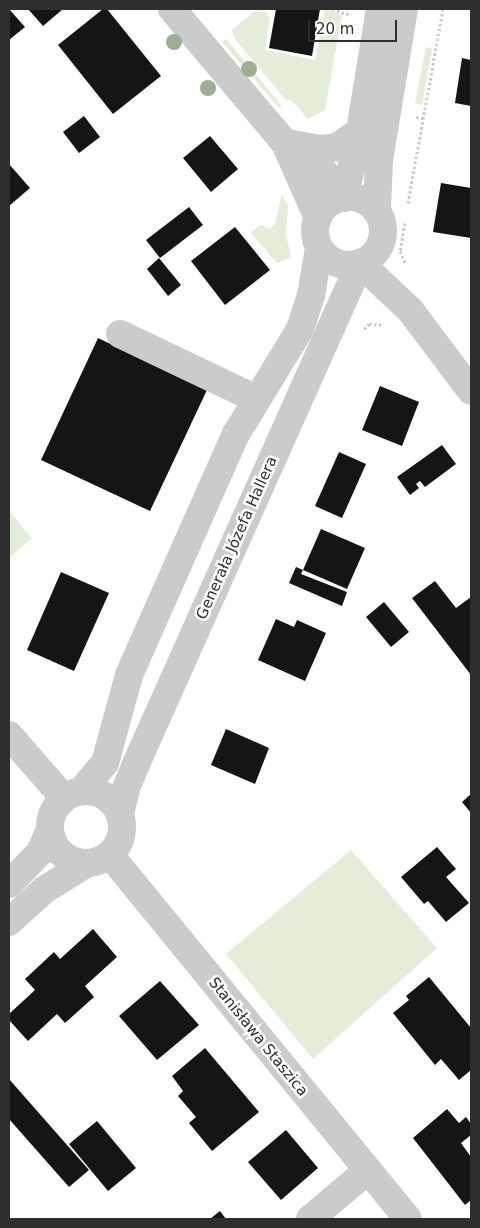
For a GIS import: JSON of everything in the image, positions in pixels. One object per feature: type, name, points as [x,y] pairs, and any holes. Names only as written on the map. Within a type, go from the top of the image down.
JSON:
[{"type":"street","points":[[172,9],[285,143],[318,218]]},
{"type":"street","points":[[344,198],[360,132],[380,9]]},
{"type":"street","points":[[319,248],[337,263],[369,255],[383,232],[377,212],[379,160],[404,9]]},
{"type":"street","points":[[285,143],[321,149],[337,147],[360,132]]},
{"type":"street","points":[[285,143],[314,160],[344,198]]},
{"type":"street","points":[[9,884],[40,852],[50,830],[54,810],[73,794],[104,762],[129,676],[236,434],[300,329],[311,296],[319,248],[315,228],[318,218],[331,202],[344,198],[363,200],[377,212]]},
{"type":"street","points":[[369,255],[471,390]]},
{"type":"street","name":"Generała Józefa Hallera","points":[[120,815],[126,788],[136,764],[369,255]]},
{"type":"street","points":[[120,334],[256,399]]},
{"type":"street","points":[[9,735],[73,794],[108,798],[120,815],[121,837],[98,860],[44,890],[9,922]]},
{"type":"street","points":[[50,830],[51,839],[61,854],[69,860],[98,860]]},
{"type":"street","name":"Stanisława Staszica","points":[[98,860],[408,1219]]},
{"type":"street","points":[[310,1219],[367,1171]]},
{"type":"path","points":[[332,9],[352,15]]},
{"type":"path","points":[[408,206],[443,9]]},
{"type":"path","points":[[404,226],[406,216]]},
{"type":"path","points":[[357,335],[369,324],[388,325],[410,310]]},
{"type":"green space","points":[[325,9],[342,15],[325,110],[308,119],[290,99],[287,101],[235,39],[232,30],[255,11],[266,12],[270,18],[265,50],[315,60]]},
{"type":"green space","points":[[226,39],[282,106],[279,108],[222,42]]},
{"type":"green space","points":[[426,47],[432,49],[422,105],[415,103]]},
{"type":"green space","points":[[282,194],[288,206],[286,235],[291,257],[277,263],[251,233],[260,225],[270,229],[275,224]]},
{"type":"green space","points":[[9,511],[32,538],[9,558]]},
{"type":"green space","points":[[351,850],[437,948],[313,1059],[226,954]]},
{"type":"building","points":[[9,9],[25,27],[9,40]]},
{"type":"building","points":[[28,9],[63,9],[43,26]]},
{"type":"building","points":[[103,9],[107,9],[161,76],[113,114],[58,45]]},
{"type":"building","points":[[276,9],[320,9],[312,56],[269,48]]},
{"type":"building","points":[[462,58],[471,60],[471,106],[455,103]]},
{"type":"building","points":[[84,116],[100,137],[79,153],[63,132]]},
{"type":"building","points":[[210,136],[238,169],[211,192],[183,158]]},
{"type":"building","points":[[9,164],[30,188],[9,206]]},
{"type":"building","points":[[441,183],[471,188],[471,238],[433,232]]},
{"type":"building","points":[[189,207],[203,225],[160,258],[146,240]]},
{"type":"building","points":[[235,227],[270,270],[225,305],[191,261]]},
{"type":"building","points":[[159,258],[181,285],[168,296],[147,269]]},
{"type":"building","points":[[98,338],[207,390],[150,511],[41,460]]},
{"type":"building","points":[[380,386],[419,402],[402,446],[362,430]]},
{"type":"building","points":[[442,445],[456,464],[425,487],[420,481],[416,484],[419,488],[410,495],[397,477]]},
{"type":"building","points":[[339,452],[366,464],[342,518],[315,506]]},
{"type":"building","points":[[321,529],[365,548],[347,589],[303,570]]},
{"type":"building","points":[[296,567],[303,570],[301,574],[347,592],[342,606],[289,583]]},
{"type":"building","points":[[61,572],[109,593],[74,671],[27,650]]},
{"type":"building","points":[[435,581],[456,608],[471,597],[471,675],[412,598]]},
{"type":"building","points":[[384,602],[409,632],[391,647],[366,617]]},
{"type":"building","points":[[276,619],[294,627],[297,620],[326,633],[305,681],[258,660]]},
{"type":"building","points":[[226,729],[269,748],[255,784],[211,765]]},
{"type":"building","points":[[471,794],[471,813],[462,802]]},
{"type":"building","points":[[437,847],[456,869],[446,877],[469,903],[446,922],[428,901],[424,904],[401,877]]},
{"type":"building","points":[[93,929],[117,957],[85,986],[94,997],[65,1023],[57,1014],[28,1041],[9,1020],[9,1014],[35,990],[25,979],[54,952],[60,959]]},
{"type":"building","points":[[429,977],[471,1028],[471,1070],[459,1080],[441,1059],[435,1065],[393,1013],[409,1000],[406,996]]},
{"type":"building","points":[[160,981],[199,1025],[157,1060],[119,1016]]},
{"type":"building","points":[[205,1048],[259,1112],[212,1151],[189,1123],[196,1117],[178,1096],[183,1091],[172,1076]]},
{"type":"building","points":[[9,1079],[89,1170],[69,1187],[9,1119]]},
{"type":"building","points":[[447,1109],[459,1123],[466,1117],[471,1124],[471,1135],[461,1143],[471,1157],[471,1200],[465,1205],[413,1138]]},
{"type":"building","points":[[97,1121],[136,1168],[108,1191],[69,1144]]},
{"type":"building","points":[[286,1130],[318,1168],[281,1200],[248,1162]]},
{"type":"building","points":[[220,1211],[226,1219],[210,1219]]}]
